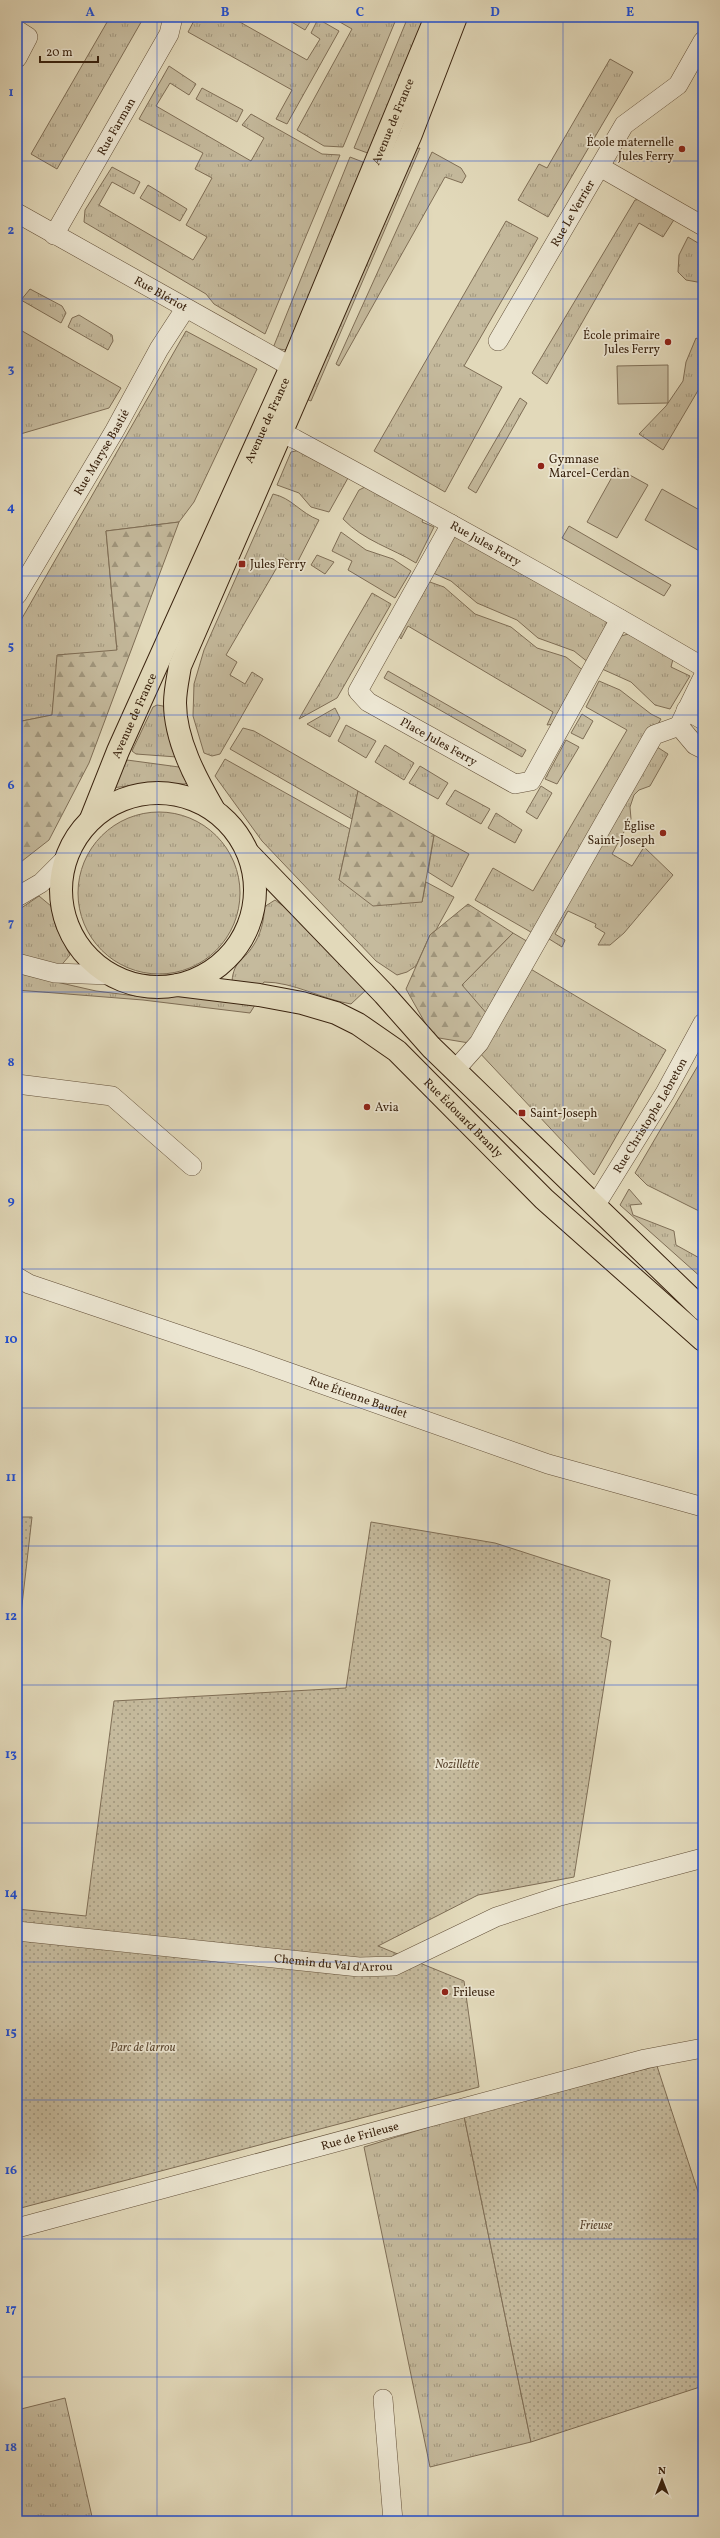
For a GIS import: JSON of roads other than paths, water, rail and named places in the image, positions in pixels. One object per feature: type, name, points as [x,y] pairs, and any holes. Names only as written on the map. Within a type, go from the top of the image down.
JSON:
[{"type":"main road","name":"Avenue de France","points":[[214,810],[199,784],[178,732],[175,703],[180,666],[273,429],[298,371],[436,17]]},
{"type":"main road","name":"Avenue de France","points":[[298,371],[411,134],[456,17]]},
{"type":"main road","name":"Avenue de France","points":[[91,820],[122,744],[242,474],[273,429]]},
{"type":"main road","points":[[110,975],[84,953],[67,924],[60,891],[66,858],[76,837],[91,820],[118,801],[151,793],[184,796],[214,810],[235,830],[249,854],[455,1070],[703,1310]]},
{"type":"main road","points":[[178,986],[209,973],[235,950],[251,921],[256,887],[249,854]]},
{"type":"main road","name":"Rue Édouard Branly","points":[[110,975],[143,986],[178,986],[259,995],[302,1003],[336,1013],[358,1024],[397,1051],[544,1199],[703,1340]]},
{"type":"street","name":"Rue Farman","points":[[54,235],[169,34],[172,17]]},
{"type":"street","points":[[17,58],[23,34]]},
{"type":"street","name":"Rue Le Verrier","points":[[498,341],[624,125],[678,85],[703,41]]},
{"type":"street","points":[[600,167],[703,226]]},
{"type":"street","name":"Rue Blériot","points":[[17,213],[185,309],[298,371]]},
{"type":"street","name":"Rue Maryse Bastié","points":[[17,595],[115,430],[159,349],[185,309]]},
{"type":"street","name":"Rue Jules Ferry","points":[[273,429],[451,524],[703,667]]},
{"type":"street","name":"Place Jules Ferry","points":[[451,524],[358,691],[368,702],[515,784],[531,781],[620,620]]},
{"type":"street","points":[[455,1070],[479,1042],[654,735],[682,718],[703,677]]},
{"type":"street","points":[[682,718],[703,720]]},
{"type":"street","points":[[682,718],[695,745],[703,749]]},
{"type":"street","points":[[17,897],[41,883],[66,858]]},
{"type":"street","points":[[17,964],[55,973],[110,975]]},
{"type":"street","name":"Rue Christophe Lebreton","points":[[595,1206],[665,1093],[703,1023]]},
{"type":"street","points":[[17,1084],[112,1096],[192,1166]]},
{"type":"street","name":"Rue Étienne Baudet","points":[[17,1278],[29,1284],[251,1359],[548,1464],[703,1507]]},
{"type":"street","name":"Chemin du Val d'Arrou","points":[[17,1931],[359,1967],[394,1966],[496,1917],[560,1896],[703,1858]]},
{"type":"street","name":"Rue de Frileuse","points":[[17,2228],[644,2059],[703,2048]]},
{"type":"street","points":[[383,2400],[393,2521]]},
{"type":"place","name":"École maternelle Jules Ferry","points":[[682,149]]},
{"type":"place","name":"École primaire Jules Ferry","points":[[668,342]]},
{"type":"place","name":"Gymnase Marcel-Cerdan","points":[[541,466]]},
{"type":"place","name":"Jules Ferry","points":[[242,564]]},
{"type":"place","name":"Église Saint-Joseph","points":[[663,833]]},
{"type":"place","name":"Avia","points":[[367,1107]]},
{"type":"place","name":"Saint-Joseph","points":[[522,1113]]},
{"type":"place","name":"Frileuse","points":[[445,1992]]},
{"type":"park label","name":"Nozillette","points":[[457,1764]]},
{"type":"park label","name":"Parc de l'arrou","points":[[143,2047]]},
{"type":"park label","name":"Frieuse","points":[[596,2225]]}]
